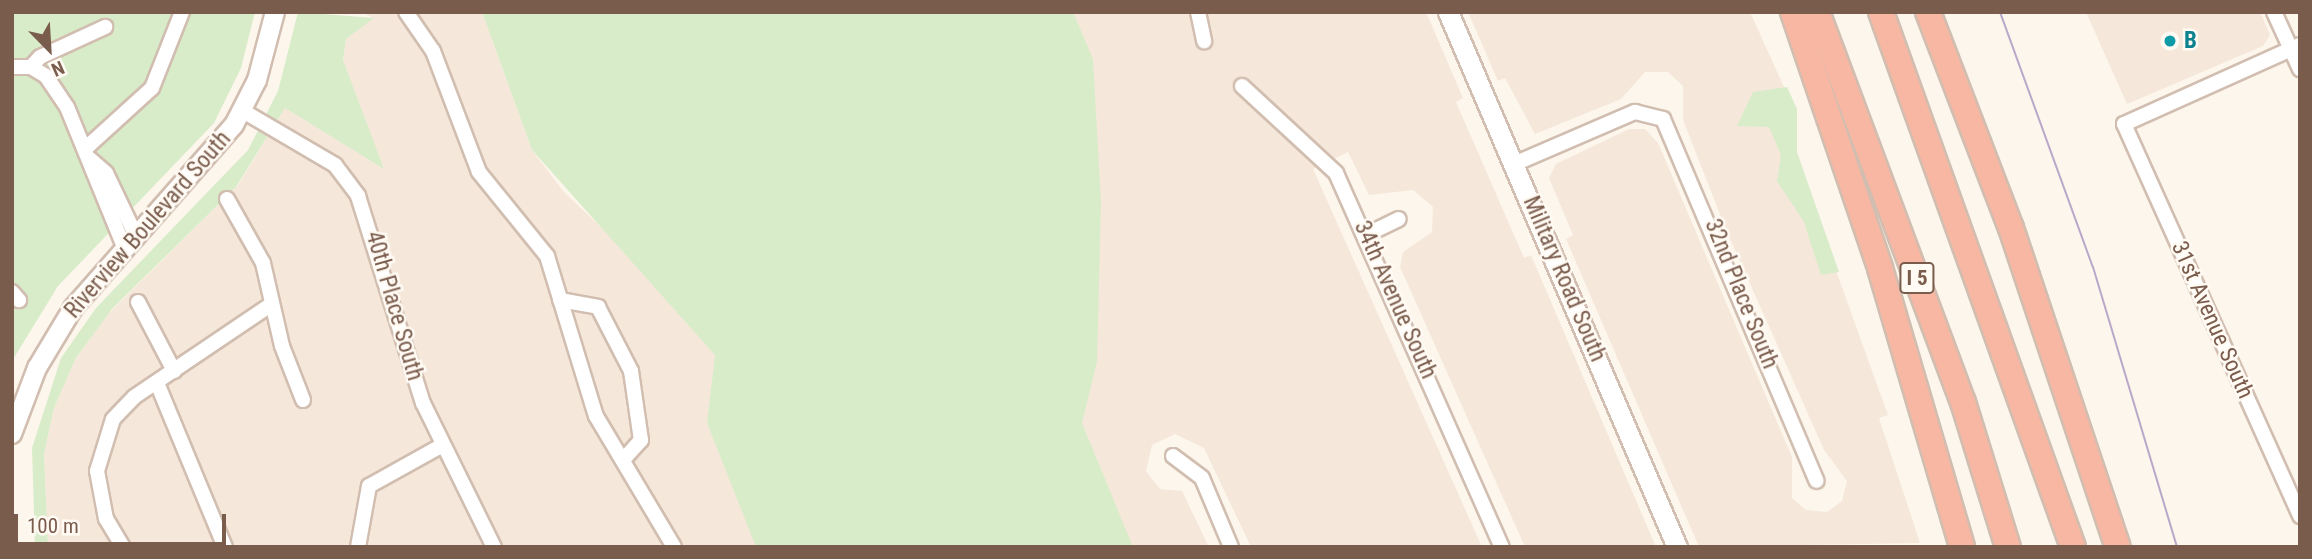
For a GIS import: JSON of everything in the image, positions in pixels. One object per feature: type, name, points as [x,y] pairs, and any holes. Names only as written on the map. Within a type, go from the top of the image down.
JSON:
[{"type":"highway","points":[[1793,12],[1880,268],[1962,547]]},
{"type":"highway","name":"I 5","points":[[1817,12],[1963,402],[2008,547]]},
{"type":"highway","points":[[1881,12],[2073,547]]},
{"type":"highway","points":[[1928,12],[2011,228],[2116,540]]},
{"type":"main road","name":"Military Road South","points":[[1448,12],[1677,547]]},
{"type":"street","points":[[88,153],[152,88],[182,12]]},
{"type":"street","name":"Riverview Boulevard South","points":[[12,434],[51,339],[130,242],[190,182],[243,111],[275,12]]},
{"type":"street","points":[[406,12],[433,51],[479,172],[547,256],[585,389],[674,547]]},
{"type":"street","points":[[1198,12],[1204,41]]},
{"type":"street","points":[[2274,12],[2295,47],[2300,69]]},
{"type":"street","points":[[12,67],[31,67],[105,27]]},
{"type":"street","name":"31st Avenue South","points":[[2295,47],[2124,124],[2300,516]]},
{"type":"street","points":[[31,67],[58,92],[88,153],[106,173],[130,242]]},
{"type":"street","name":"34th Avenue South","points":[[1242,86],[1336,173],[1368,234],[1502,547]]},
{"type":"street","name":"40th Place South","points":[[243,111],[335,165],[358,196],[410,368],[442,446],[494,547]]},
{"type":"street","name":"32nd Place South","points":[[1514,164],[1635,112],[1656,113],[1688,166],[1817,481]]},
{"type":"street","points":[[228,199],[257,247],[303,400]]},
{"type":"street","points":[[1368,234],[1399,219]]},
{"type":"street","points":[[560,300],[575,298],[598,307],[631,371],[641,440],[624,459]]},
{"type":"street","points":[[138,302],[174,371]]},
{"type":"street","points":[[123,547],[106,519],[97,456],[122,406],[272,304]]},
{"type":"street","points":[[157,383],[225,547]]},
{"type":"street","points":[[358,547],[369,486],[442,446]]},
{"type":"street","points":[[1173,456],[1202,478],[1231,547]]},
{"type":"shaded area","points":[[362,12],[482,12],[532,150],[564,192],[660,283],[716,352],[707,423],[762,547],[48,547],[44,454],[54,408],[75,360],[107,315],[238,185],[285,108],[383,168],[343,60],[346,39],[373,18]]},
{"type":"shaded area","points":[[819,12],[1426,12],[1463,98],[1456,102],[1524,258],[1531,255],[1656,547],[1525,547],[1400,267],[1403,252],[1432,232],[1433,207],[1413,190],[1369,195],[1348,152],[1313,169],[1482,547],[1251,547],[1204,448],[1175,434],[1152,445],[1146,471],[1160,489],[1182,491],[1209,547],[1012,547]]},
{"type":"shaded area","points":[[1468,12],[1750,12],[1794,109],[1780,115],[1888,415],[1879,418],[1920,543],[1699,547],[1566,239],[1573,235],[1549,178],[1556,164],[1629,129],[1645,129],[1658,143],[1792,457],[1792,498],[1806,510],[1827,512],[1842,501],[1847,481],[1824,450],[1727,232],[1683,120],[1683,86],[1668,72],[1645,72],[1621,99],[1535,134],[1505,78],[1498,81]]},
{"type":"shaded area","points":[[2086,12],[2260,12],[2270,35],[2263,46],[2127,104]]},
{"type":"green space","points":[[12,12],[255,12],[241,68],[214,123],[58,286],[12,361]]},
{"type":"green space","points":[[298,12],[374,18],[346,39],[343,60],[384,169],[285,108],[236,187],[112,309],[76,358],[54,408],[44,454],[48,547],[35,547],[32,448],[61,358],[96,308],[248,150],[278,91]]},
{"type":"green space","points":[[482,12],[1073,12],[1093,59],[1101,202],[1097,362],[1082,423],[1133,547],[756,547],[707,423],[715,355],[532,150]]},
{"type":"green space","points":[[1787,87],[1797,109],[1797,152],[1839,272],[1821,275],[1804,222],[1777,181],[1781,155],[1769,127],[1737,126],[1753,92]]},
{"type":"tram line","points":[[2000,12],[2093,267],[2177,547]]},
{"type":"place","name":"B","points":[[2170,41]]}]
